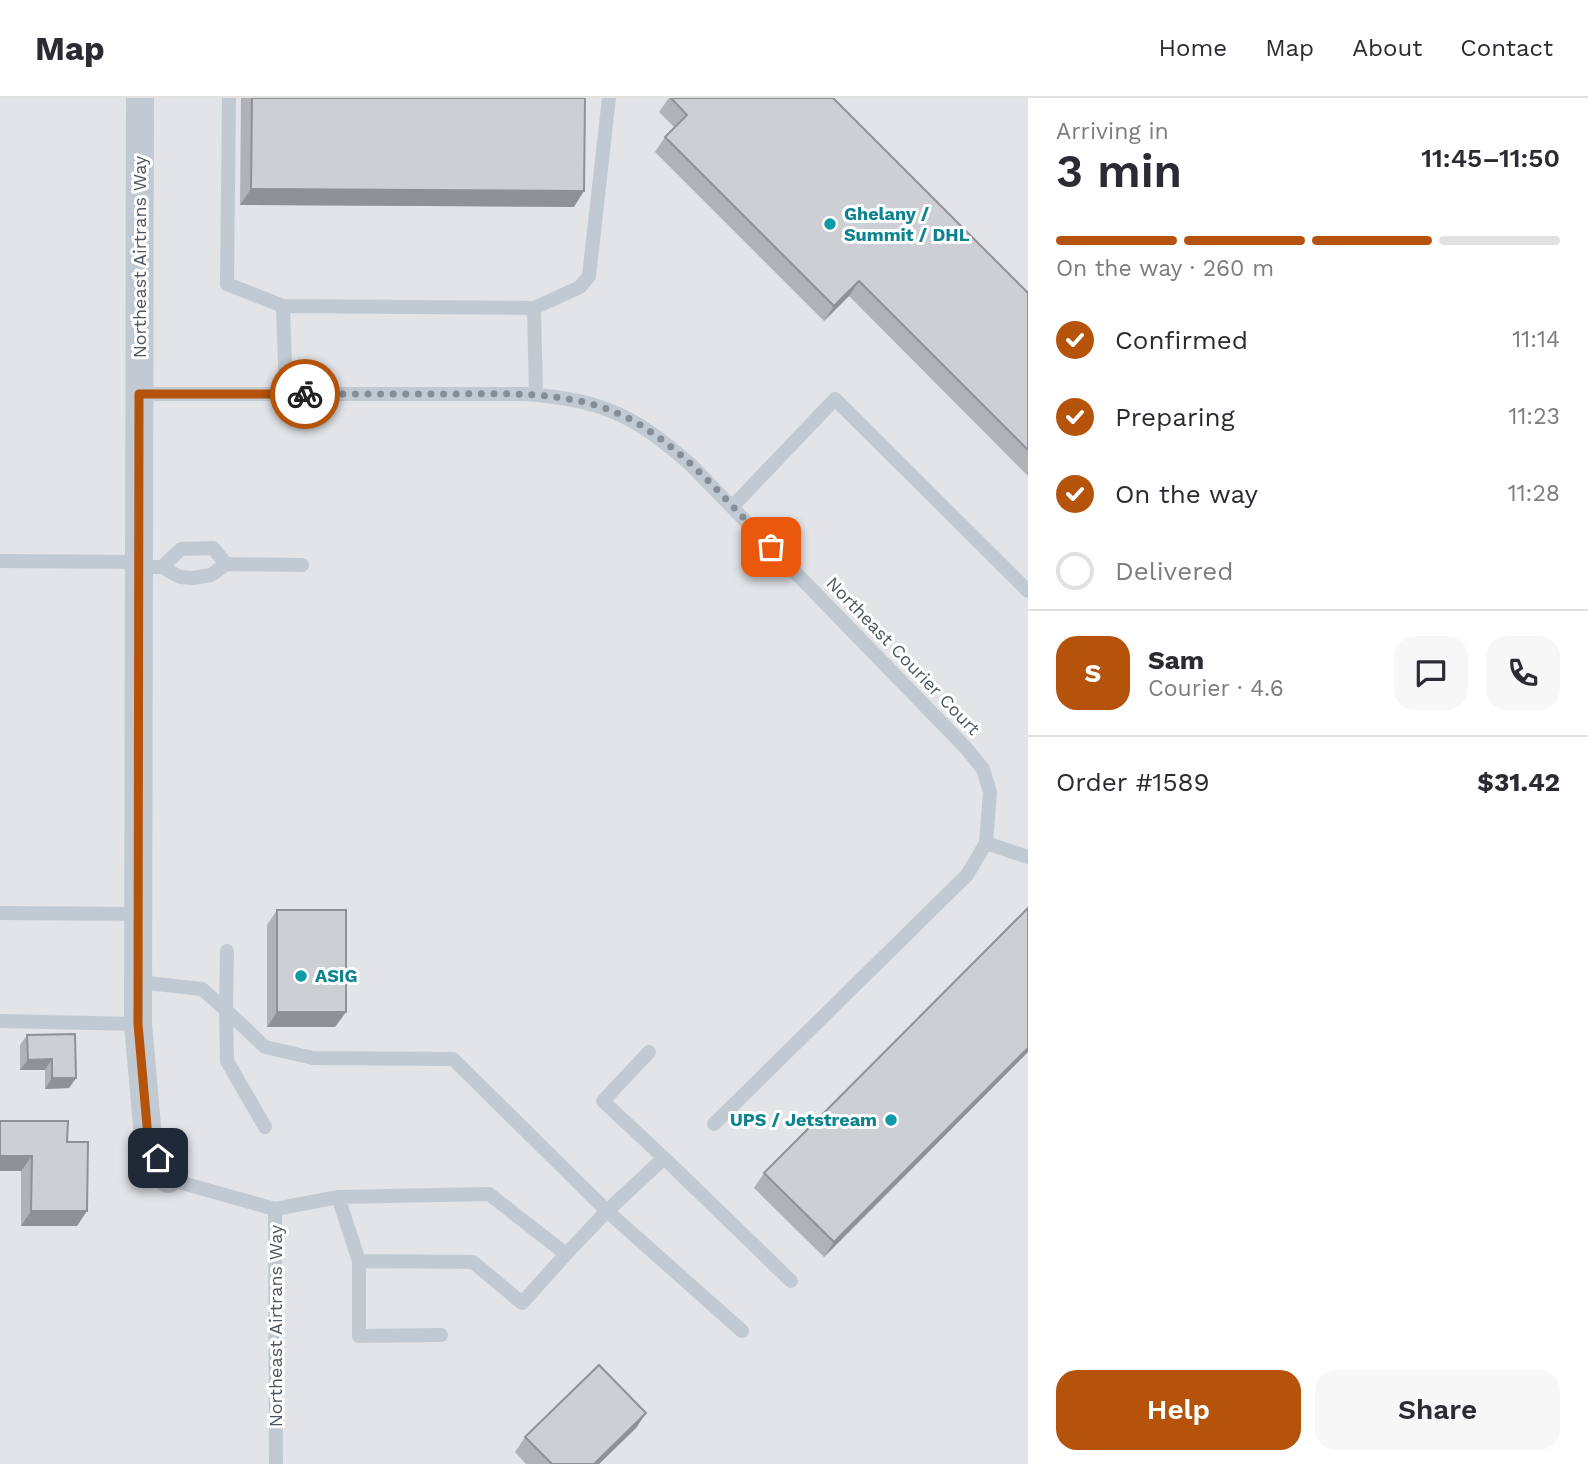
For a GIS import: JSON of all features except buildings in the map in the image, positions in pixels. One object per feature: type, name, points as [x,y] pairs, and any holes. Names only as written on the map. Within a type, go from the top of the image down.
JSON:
[{"type":"street","name":"Northeast Airtrans Way","points":[[140,98],[139,394],[147,565],[137,914],[138,1024],[148,1137],[169,1179]]},
{"type":"lane","points":[[229,98],[227,284],[283,306],[534,308],[580,287],[589,276],[609,98]]},
{"type":"lane","points":[[283,306],[286,394]]},
{"type":"lane","points":[[534,308],[536,395]]},
{"type":"lane","name":"Northeast Courier Court","points":[[139,394],[536,395],[565,397],[614,411],[646,428],[691,464],[983,769],[990,792],[986,843],[967,875],[714,1124]]},
{"type":"lane","points":[[732,507],[835,399],[1028,591]]},
{"type":"lane","points":[[147,565],[181,549],[213,548],[226,564]]},
{"type":"lane","points":[[0,561],[147,565],[180,577],[192,578],[211,575],[226,564],[302,565]]},
{"type":"lane","points":[[986,843],[1028,857]]},
{"type":"lane","points":[[0,913],[137,914]]},
{"type":"lane","points":[[227,951],[227,1061],[265,1127]]},
{"type":"lane","points":[[138,982],[202,989],[265,1047],[313,1058],[453,1059],[607,1212],[742,1331]]},
{"type":"lane","points":[[0,1021],[138,1024]]},
{"type":"lane","points":[[649,1052],[603,1101],[792,1281]]},
{"type":"lane","points":[[359,1261],[473,1262],[522,1303],[607,1212],[664,1158]]},
{"type":"lane","name":"Northeast Airtrans Way","points":[[169,1179],[275,1209],[276,1464]]},
{"type":"lane","points":[[275,1209],[338,1197],[489,1194],[566,1254]]},
{"type":"lane","points":[[338,1197],[359,1261],[359,1336],[441,1335]]},
{"type":"shaded area","points":[[0,98],[1028,98],[1028,1464],[0,1464]]},
{"type":"way so far","points":[[305,394],[525,394],[565,397],[592,403],[614,411],[662,440],[691,464],[771,547]]},
{"type":"place","name":"Ghelany / Summit / DHL","points":[[830,224]]},
{"type":"place","name":"ASIG","points":[[301,976]]},
{"type":"place","name":"UPS / Jetstream","points":[[891,1120]]},
{"type":"route","points":[[158,1158],[148,1137],[138,1024],[139,394],[305,394]]}]
